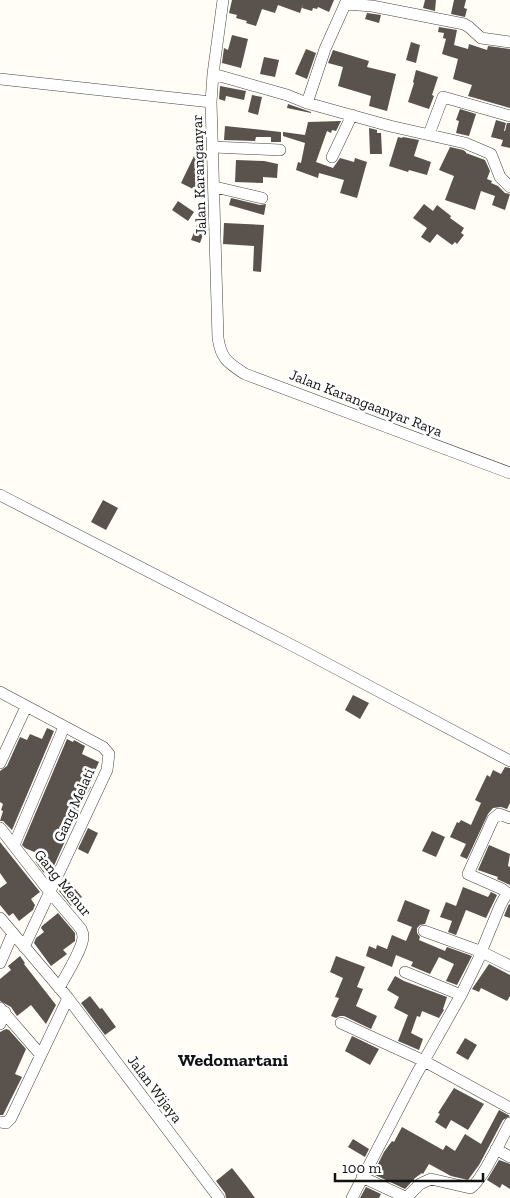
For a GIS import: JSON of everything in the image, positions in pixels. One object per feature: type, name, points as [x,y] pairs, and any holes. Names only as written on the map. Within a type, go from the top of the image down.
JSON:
[{"type":"street","name":"Jalan Karanganyar","points":[[220,350],[218,338],[212,102],[213,74],[223,0]]},
{"type":"street","points":[[307,103],[325,49],[346,2],[464,24],[481,38],[510,42]]},
{"type":"street","points":[[213,74],[390,126],[465,142],[491,154],[500,177],[510,187]]},
{"type":"street","points":[[0,79],[212,102]]},
{"type":"street","points":[[429,134],[443,97],[510,116]]},
{"type":"street","points":[[332,157],[352,115]]},
{"type":"street","points":[[214,146],[280,150]]},
{"type":"street","points":[[214,187],[262,198]]},
{"type":"street","name":"Jalan Karangaanyar Raya","points":[[220,350],[231,365],[245,374],[510,473]]},
{"type":"street","points":[[0,495],[305,652],[510,761]]},
{"type":"street","name":"Gang Melati","points":[[0,692],[106,750],[108,754],[107,770],[24,946]]},
{"type":"street","points":[[0,763],[26,707]]},
{"type":"street","points":[[14,845],[64,727]]},
{"type":"street","points":[[352,1198],[460,995],[507,893],[468,874],[493,819],[499,814],[510,818]]},
{"type":"street","name":"Gang Menur","points":[[0,828],[81,929],[83,936],[77,953],[59,988]]},
{"type":"street","points":[[0,918],[24,946]]},
{"type":"street","points":[[424,931],[481,952],[510,966]]},
{"type":"street","points":[[0,964],[13,934]]},
{"type":"street","name":"Jalan Wijaya","points":[[24,946],[68,998],[219,1198]]},
{"type":"street","points":[[405,972],[460,995]]},
{"type":"street","points":[[0,1122],[10,1121],[68,998]]},
{"type":"street","points":[[2,1010],[40,1054]]},
{"type":"street","points":[[0,1024],[2,1010]]},
{"type":"street","points":[[341,1023],[424,1061],[510,1108]]},
{"type":"street","points":[[362,1177],[405,1197],[420,1184],[431,1179],[470,1188],[474,1187],[510,1123]]},
{"type":"street","points":[[496,1149],[510,1157]]},
{"type":"building","points":[[232,0],[334,0],[329,12],[318,7],[317,9],[313,8],[312,11],[302,8],[303,4],[300,13],[278,5],[275,13],[262,9],[256,26],[236,18],[237,15],[229,13]]},
{"type":"building","points":[[425,0],[436,0],[435,11],[423,8]]},
{"type":"building","points":[[454,0],[466,0],[464,8],[467,9],[465,17],[451,14]]},
{"type":"building","points":[[367,13],[381,15],[379,23],[365,19]]},
{"type":"building","points":[[439,27],[457,30],[454,45],[468,49],[469,44],[487,50],[488,46],[510,49],[510,108],[468,96],[472,85],[453,79],[458,59],[442,54],[446,39],[443,38],[444,33],[438,32]]},
{"type":"building","points":[[232,35],[248,39],[241,68],[222,63],[224,48],[228,50]]},
{"type":"building","points":[[411,42],[420,45],[416,63],[406,60]]},
{"type":"building","points":[[306,49],[316,53],[307,79],[295,74]]},
{"type":"building","points":[[333,50],[369,61],[367,67],[396,74],[387,111],[369,106],[371,96],[338,86],[343,67],[328,63]]},
{"type":"building","points":[[264,57],[279,60],[275,77],[260,74]]},
{"type":"building","points":[[416,70],[438,77],[429,109],[408,102]]},
{"type":"building","points":[[220,86],[246,91],[244,100],[226,96],[225,101],[219,99]]},
{"type":"building","points":[[252,95],[262,97],[258,115],[248,112]]},
{"type":"building","points":[[288,104],[311,112],[311,113],[287,108]]},
{"type":"building","points":[[460,109],[476,114],[469,136],[456,133],[459,121],[456,120]]},
{"type":"building","points":[[496,120],[506,123],[504,131],[507,123],[510,123],[510,148],[501,146],[503,140],[491,137]]},
{"type":"building","points":[[341,121],[336,131],[332,130],[331,133],[327,131],[316,162],[333,168],[340,158],[354,162],[355,158],[367,162],[357,198],[340,193],[344,180],[319,173],[318,178],[296,170],[298,162],[301,163],[305,143],[283,136],[283,132],[305,135],[308,122]]},
{"type":"building","points":[[225,126],[281,132],[281,142],[271,142],[271,137],[256,137],[255,141],[224,140]]},
{"type":"building","points":[[369,128],[377,130],[377,133],[381,133],[382,154],[370,154]]},
{"type":"building","points":[[398,137],[419,140],[414,156],[431,162],[427,175],[389,166]]},
{"type":"building","points":[[450,147],[463,150],[485,160],[490,171],[487,179],[505,193],[510,194],[505,210],[492,205],[495,196],[481,191],[475,210],[445,200],[454,176],[439,170]]},
{"type":"building","points":[[194,156],[204,161],[201,167],[206,172],[200,183],[204,185],[201,193],[181,183]]},
{"type":"building","points":[[236,160],[264,161],[278,164],[277,178],[263,177],[263,183],[235,182]]},
{"type":"building","points":[[231,198],[260,205],[266,204],[264,215],[229,205]]},
{"type":"building","points":[[178,201],[194,212],[188,221],[172,210]]},
{"type":"building","points":[[424,204],[433,211],[437,205],[464,228],[461,233],[464,235],[457,244],[455,242],[452,245],[437,234],[430,243],[421,237],[427,228],[413,218]]},
{"type":"building","points":[[198,222],[206,226],[200,243],[191,240]]},
{"type":"building","points":[[224,223],[264,225],[261,272],[253,271],[254,246],[223,244]]},
{"type":"building","points":[[103,500],[118,508],[106,530],[91,522]]},
{"type":"building","points":[[353,695],[369,703],[360,719],[345,710]]},
{"type":"building","points":[[47,728],[54,731],[12,830],[3,821],[0,821],[3,804],[0,802],[0,771],[7,766],[20,737],[27,740],[30,734],[42,739]]},
{"type":"building","points":[[67,739],[73,742],[74,740],[85,746],[82,754],[99,762],[88,786],[91,787],[86,794],[53,868],[47,866],[44,873],[35,861],[39,854],[22,845]]},
{"type":"building","points":[[505,767],[510,768],[510,803],[507,809],[501,807],[493,808],[488,814],[467,859],[460,856],[466,844],[450,837],[457,822],[459,823],[461,820],[471,825],[481,803],[475,800],[487,775],[490,777],[493,770],[501,774]]},
{"type":"building","points":[[88,828],[98,833],[88,854],[78,849]]},
{"type":"building","points":[[432,831],[445,837],[436,857],[422,851]]},
{"type":"building","points":[[0,842],[40,892],[31,899],[35,905],[33,910],[19,921],[13,913],[9,916],[0,905],[0,888],[7,883],[0,873]]},
{"type":"building","points":[[489,845],[510,854],[508,866],[510,867],[510,885],[497,879],[498,877],[478,870]]},
{"type":"building","points":[[69,882],[82,897],[71,906],[59,891]]},
{"type":"building","points":[[463,887],[488,897],[491,892],[497,895],[486,918],[466,910],[456,935],[448,932],[452,921],[440,917],[446,902],[456,906]]},
{"type":"building","points":[[405,900],[430,910],[425,924],[417,928],[419,940],[445,951],[447,947],[472,956],[457,985],[446,981],[454,964],[439,957],[430,974],[411,966],[413,962],[396,955],[392,967],[366,956],[369,946],[376,949],[377,945],[387,949],[392,935],[406,941],[412,927],[397,921]]},
{"type":"building","points":[[510,905],[510,918],[504,916]]},
{"type":"building","points":[[58,913],[75,933],[75,941],[63,950],[67,954],[51,966],[34,943],[36,938],[44,932],[41,928],[42,926]]},
{"type":"building","points":[[20,956],[24,964],[56,1005],[46,1024],[31,1005],[17,1016],[11,1007],[0,1001],[0,979],[11,970],[8,966]]},
{"type":"building","points":[[336,956],[365,967],[357,987],[363,989],[356,1006],[377,1016],[371,1029],[344,1016],[336,1018],[331,1016],[339,998],[335,997],[343,978],[330,972]]},
{"type":"building","points":[[489,964],[510,975],[510,996],[507,1001],[481,988],[479,992],[472,989]]},
{"type":"building","points":[[395,976],[447,997],[444,1010],[439,1018],[422,1011],[420,1017],[417,1016],[411,1033],[423,1039],[419,1050],[398,1041],[408,1015],[394,1008],[399,997],[387,990]]},
{"type":"building","points":[[90,996],[116,1027],[105,1035],[81,1003]]},
{"type":"building","points":[[6,1029],[26,1049],[15,1074],[22,1077],[3,1115],[0,1115],[0,1032]]},
{"type":"building","points":[[352,1036],[379,1049],[370,1065],[345,1051]]},
{"type":"building","points":[[465,1038],[477,1045],[468,1060],[456,1053]]},
{"type":"building","points":[[454,1088],[484,1104],[468,1130],[451,1120],[446,1129],[435,1122],[440,1114],[438,1113]]},
{"type":"building","points":[[499,1110],[510,1116],[503,1120],[479,1165],[468,1180],[451,1176],[429,1164],[423,1174],[415,1178],[405,1189],[373,1174],[384,1152],[392,1141],[394,1142],[402,1127],[443,1150],[446,1145],[455,1151],[465,1134],[481,1144]]},
{"type":"building","points":[[353,1139],[369,1149],[365,1157],[348,1147]]},
{"type":"building","points":[[499,1160],[510,1164],[510,1189],[502,1184],[500,1188],[487,1180]]},
{"type":"building","points":[[232,1168],[255,1198],[226,1198],[225,1193],[216,1181]]},
{"type":"building","points":[[366,1187],[381,1194],[379,1198],[360,1198]]},
{"type":"district","name":"Wedomartani","points":[[233,1060]]}]
